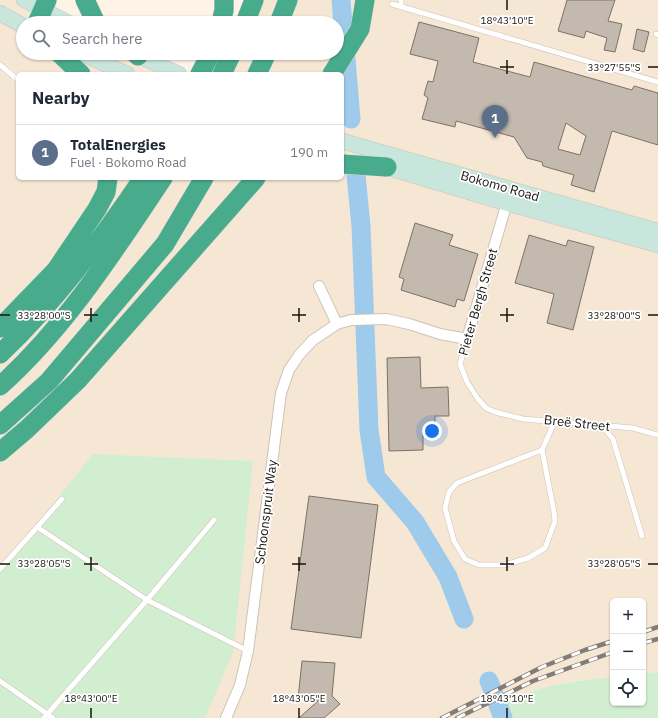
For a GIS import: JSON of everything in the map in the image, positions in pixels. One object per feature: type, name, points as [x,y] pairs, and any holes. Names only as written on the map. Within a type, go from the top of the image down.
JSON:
[{"type":"highway","points":[[85,0],[93,16]]},
{"type":"highway","points":[[223,16],[224,0]]},
{"type":"highway","points":[[247,16],[254,0]]},
{"type":"highway","points":[[282,16],[288,0]]},
{"type":"highway","points":[[344,55],[360,29],[365,0]]},
{"type":"highway","points":[[66,60],[79,72]]},
{"type":"highway","points":[[201,72],[207,60]]},
{"type":"highway","points":[[223,72],[229,60]]},
{"type":"highway","points":[[258,72],[264,60]]},
{"type":"highway","points":[[333,72],[341,60]]},
{"type":"highway","points":[[344,164],[387,167]]},
{"type":"highway","points":[[0,328],[56,270],[97,209],[106,192],[108,180]]},
{"type":"highway","points":[[0,354],[61,288],[111,225],[142,180]]},
{"type":"highway","points":[[0,386],[31,355],[70,311],[162,180]]},
{"type":"highway","points":[[0,426],[49,381],[165,244],[203,180]]},
{"type":"highway","points":[[0,452],[27,429],[78,380],[254,180]]},
{"type":"main road","points":[[24,0],[53,16]]},
{"type":"main road","points":[[0,13],[16,22]]},
{"type":"main road","points":[[96,60],[123,72]]},
{"type":"main road","points":[[148,60],[174,72]]},
{"type":"main road","name":"Bokomo Road","points":[[344,143],[658,231]]},
{"type":"main road","name":"Bokomo Road","points":[[344,156],[387,167],[506,203],[658,245]]},
{"type":"street","name":"Pieter Bergh Street","points":[[467,339],[511,189]]},
{"type":"street","points":[[319,286],[337,324]]},
{"type":"street","name":"Schoonspruit Way","points":[[226,718],[240,685],[248,651],[281,393],[289,370],[299,355],[314,340],[337,324],[351,320],[386,319],[409,324],[440,334],[467,339]]},
{"type":"lane","points":[[401,0],[401,7]]},
{"type":"lane","points":[[392,4],[658,82]]},
{"type":"lane","points":[[0,65],[16,78]]},
{"type":"lane","name":"Pieter Bergh Street","points":[[467,339],[460,364],[467,382],[482,404],[486,408],[495,412]]},
{"type":"lane","name":"Breë Street","points":[[495,412],[523,419],[555,420],[633,428],[658,434]]},
{"type":"lane","points":[[542,450],[457,483],[448,492],[445,508],[454,541],[465,559],[479,565],[504,565],[528,558],[545,548],[555,521],[542,450],[555,420]]},
{"type":"lane","points":[[602,426],[613,439],[642,536]]},
{"type":"lane","points":[[0,569],[62,499]]},
{"type":"lane","points":[[46,716],[214,520]]},
{"type":"lane","points":[[38,527],[147,600],[248,651]]},
{"type":"lane","points":[[0,681],[46,716],[53,718]]},
{"type":"shaded area","points":[[0,0],[24,0],[55,16],[16,16],[16,60],[148,60],[175,72],[16,72],[16,180],[344,180],[344,72],[221,72],[227,60],[344,60],[344,16],[248,16],[254,0],[658,0],[658,672],[646,673],[646,598],[610,598],[610,677],[567,682],[497,710],[490,718],[0,718]]},
{"type":"green space","points":[[93,454],[253,461],[233,653],[205,718],[0,718],[0,569]]},
{"type":"green space","points":[[658,672],[658,718],[490,718],[501,707],[530,692],[564,683],[610,677],[610,706],[646,706],[646,673]]},
{"type":"building","points":[[567,0],[615,0],[608,21],[622,24],[615,52],[604,50],[607,38],[586,31],[584,38],[558,31]]},
{"type":"building","points":[[419,22],[479,38],[473,62],[530,77],[534,62],[632,90],[634,86],[658,93],[658,145],[612,131],[594,192],[571,185],[574,175],[543,166],[542,162],[527,158],[514,137],[456,121],[455,127],[422,119],[428,98],[424,95],[428,81],[433,82],[438,61],[410,54]],"holes":[[[566,123],[586,136],[580,155],[558,149]]]},
{"type":"building","points":[[637,29],[649,32],[644,52],[633,49]]},
{"type":"building","points":[[415,223],[453,235],[449,245],[478,254],[464,301],[457,299],[455,307],[401,290],[404,279],[399,277]]},
{"type":"building","points":[[529,235],[566,246],[568,240],[594,247],[573,330],[547,323],[554,294],[515,283]]},
{"type":"building","points":[[420,357],[421,388],[448,387],[449,416],[435,416],[435,434],[423,434],[423,450],[389,451],[387,358]]},
{"type":"building","points":[[309,496],[378,505],[361,638],[291,629]]},
{"type":"building","points":[[302,661],[335,663],[332,696],[340,704],[324,718],[299,718],[319,700],[298,699]]},
{"type":"waterway","points":[[341,0],[342,16]]},
{"type":"waterway","points":[[344,36],[351,119]]},
{"type":"waterway","points":[[356,175],[361,226],[369,430],[376,477],[415,522],[448,577],[464,619]]},
{"type":"waterway","points":[[489,681],[503,718]]},
{"type":"railway","points":[[646,631],[658,627]]},
{"type":"railway","points":[[646,642],[658,639]]},
{"type":"railway","points":[[442,718],[542,667],[610,642]]},
{"type":"railway","points":[[457,718],[533,681],[610,653]]},
{"type":"place","name":"TotalEnergies","points":[[495,138]]}]
